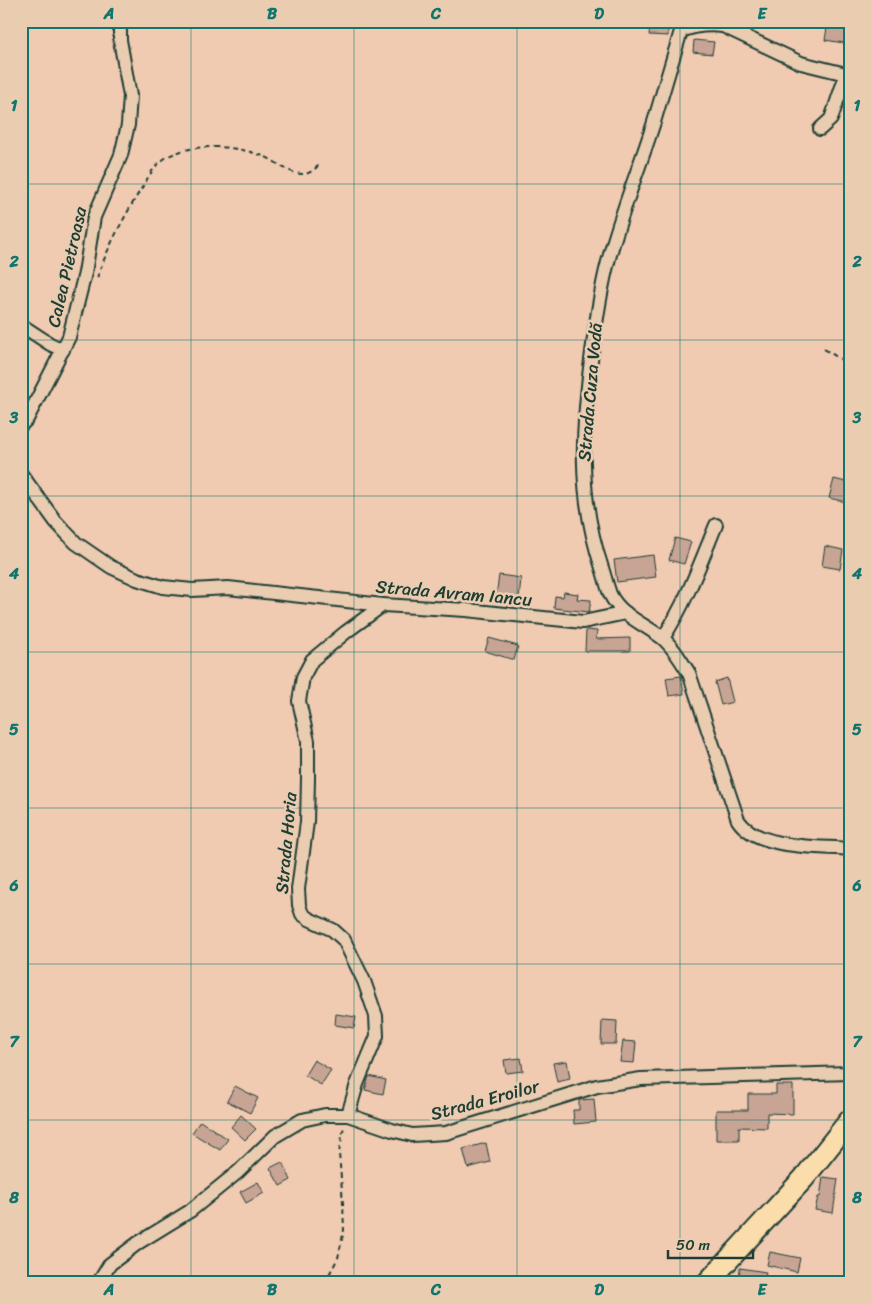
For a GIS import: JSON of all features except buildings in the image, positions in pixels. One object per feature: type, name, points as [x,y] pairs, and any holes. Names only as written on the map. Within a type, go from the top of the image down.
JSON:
[{"type":"highway","points":[[708,1282],[822,1158],[850,1120]]},
{"type":"street","name":"Calea Pietroasa","points":[[21,425],[27,419],[69,338],[85,273],[94,217],[121,154],[128,125],[130,96],[120,40],[120,21]]},
{"type":"street","points":[[682,26],[720,24],[801,63],[848,75],[831,119],[820,130]]},
{"type":"street","name":"Strada Cuza Vodă","points":[[682,26],[654,122],[623,210],[608,263],[598,312],[586,392],[582,462],[593,542],[610,594],[617,605],[663,638],[689,673],[738,820],[744,828],[762,838],[776,842],[850,849]]},
{"type":"street","points":[[21,324],[50,344],[63,350]]},
{"type":"street","name":"Strada Avram Iancu","points":[[21,474],[56,522],[76,543],[111,567],[137,579],[163,587],[192,590],[228,588],[383,605],[466,610],[583,622],[626,613]]},
{"type":"street","points":[[663,638],[690,590],[716,525]]},
{"type":"street","name":"Strada Horia","points":[[348,1115],[357,1084],[377,1036],[376,1016],[364,981],[344,940],[333,930],[302,914],[299,905],[298,890],[307,822],[308,742],[299,701],[304,677],[312,660],[383,605]]},
{"type":"street","name":"Strada Eroilor","points":[[98,1282],[110,1264],[138,1243],[190,1211],[238,1172],[275,1136],[302,1120],[325,1115],[348,1115],[412,1135],[446,1133],[597,1086],[641,1079],[850,1073]]},
{"type":"path","points":[[95,285],[114,236],[133,202],[160,162],[176,152],[191,148],[216,147],[236,149],[264,156],[301,175],[313,171],[320,164]]},
{"type":"path","points":[[824,348],[850,365]]},
{"type":"path","points":[[325,1282],[338,1258],[344,1230],[339,1153],[348,1115]]}]
